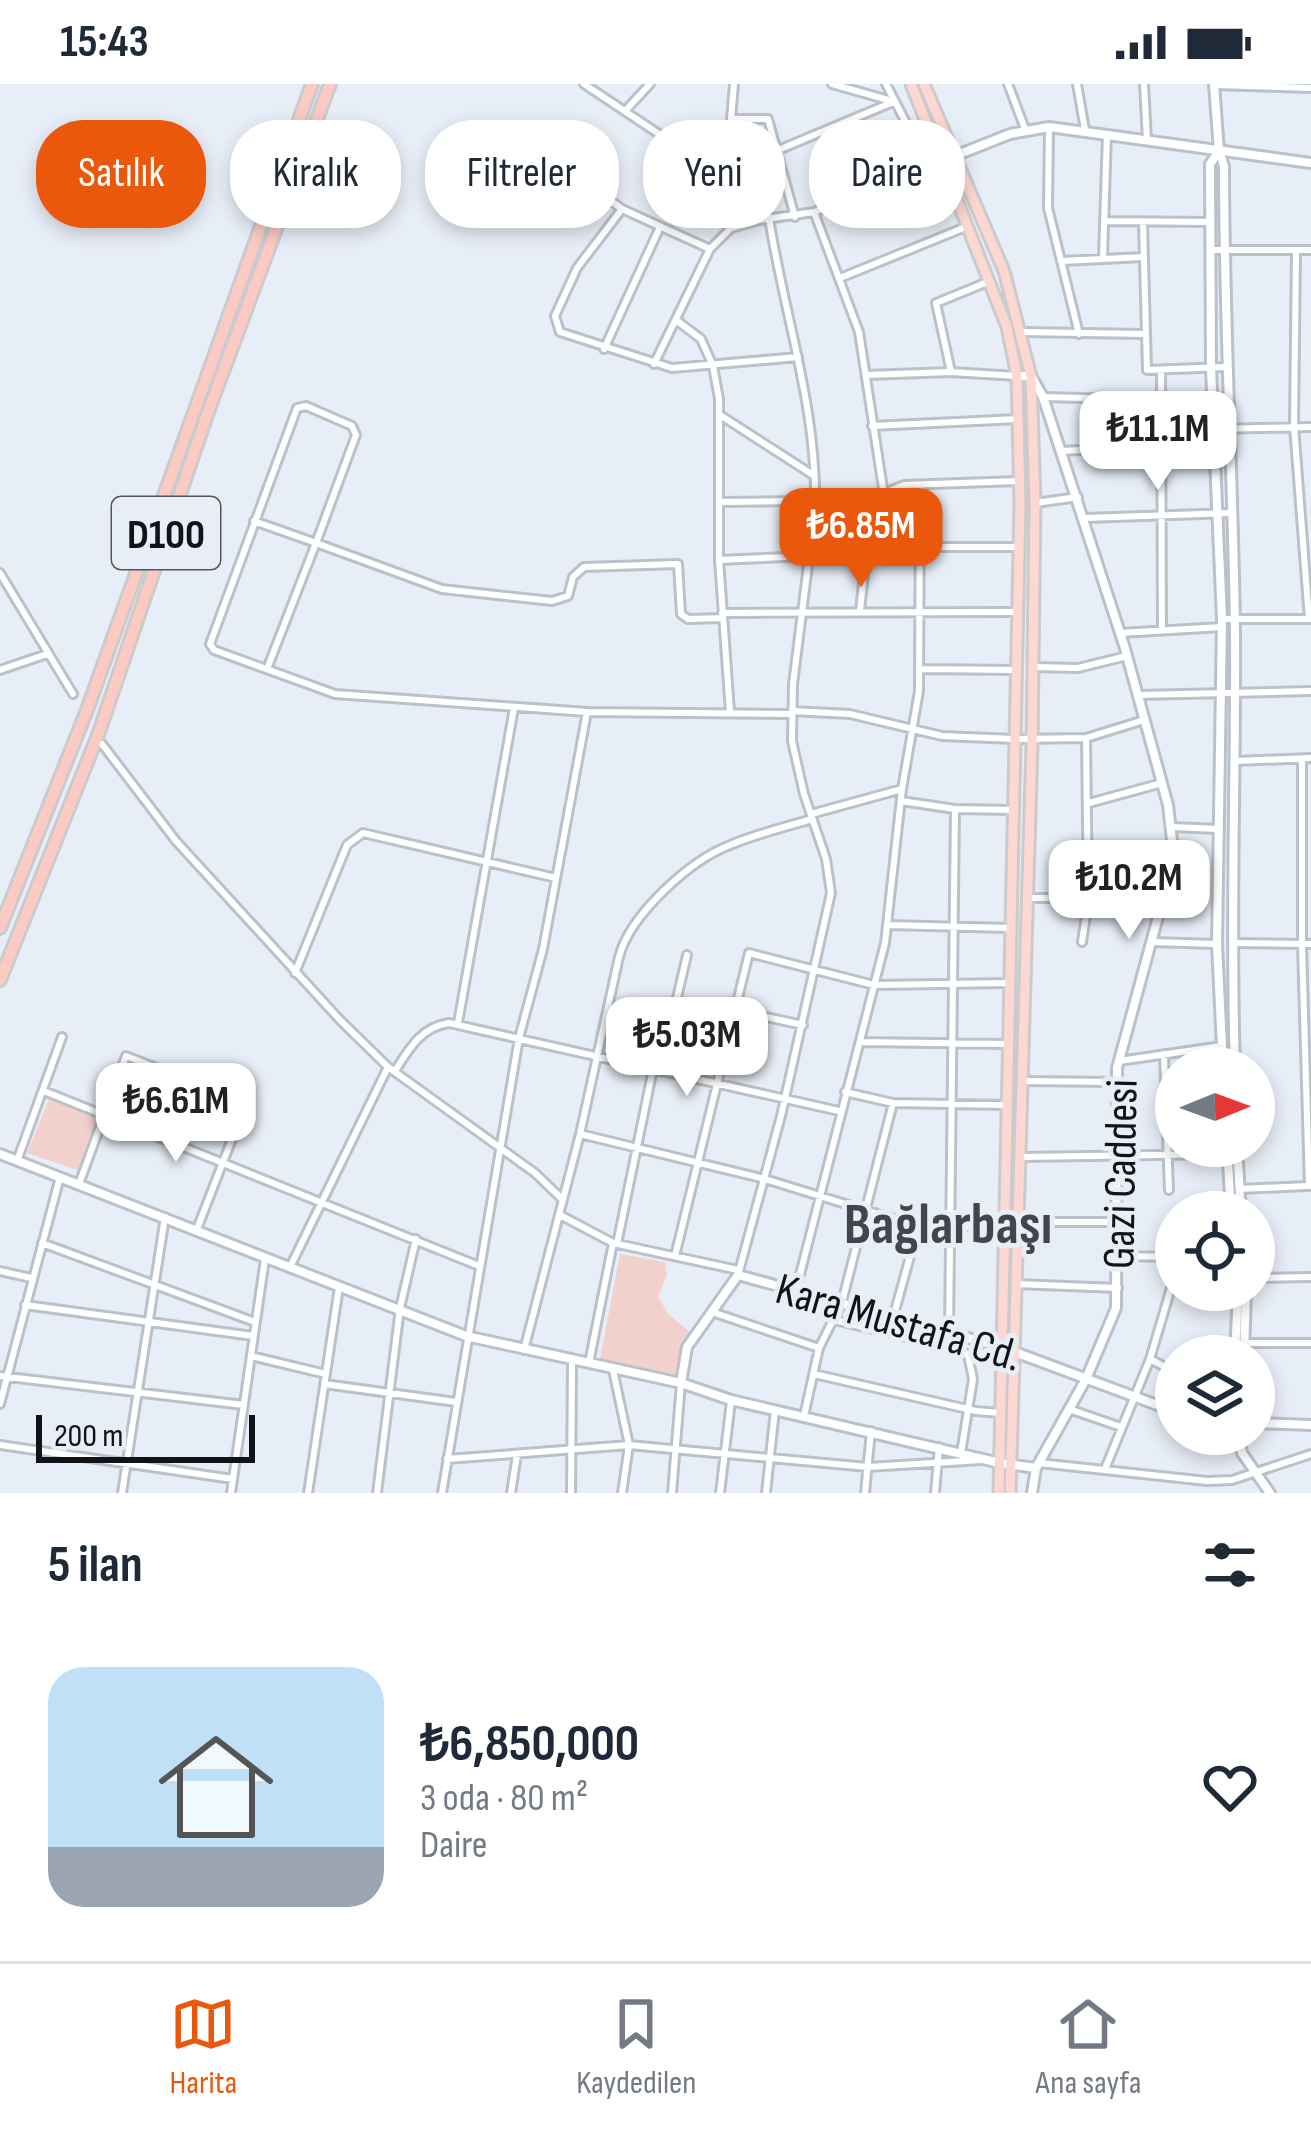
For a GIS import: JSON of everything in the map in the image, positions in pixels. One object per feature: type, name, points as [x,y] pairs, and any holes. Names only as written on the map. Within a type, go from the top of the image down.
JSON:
[{"type":"highway","name":"D100","points":[[0,928],[87,710],[311,84]]},
{"type":"highway","name":"D100","points":[[0,980],[98,736],[208,412],[330,84]]},
{"type":"main road","points":[[911,84],[929,120]]},
{"type":"main road","points":[[924,84],[935,120]]},
{"type":"main road","points":[[965,194],[1004,271],[1031,376],[1035,503],[1032,737],[1019,1157],[1001,1347],[1001,1413],[1010,1493]]},
{"type":"main road","points":[[965,216],[1007,327],[1018,419],[1008,1105],[1015,1284],[1005,1464],[999,1493]]},
{"type":"street","points":[[584,84],[643,123]]},
{"type":"street","points":[[626,111],[650,84]]},
{"type":"street","points":[[734,84],[731,119],[768,120]]},
{"type":"street","points":[[832,84],[893,102]]},
{"type":"street","points":[[886,84],[903,120]]},
{"type":"street","points":[[1008,84],[1025,129]]},
{"type":"street","points":[[1077,84],[1085,130]]},
{"type":"street","points":[[1144,84],[1147,140]]},
{"type":"street","points":[[1234,1047],[1231,430],[1224,166],[1215,84],[1311,88]]},
{"type":"street","points":[[785,148],[893,102]]},
{"type":"street","points":[[965,151],[1025,129],[1049,127],[1311,164]]},
{"type":"street","points":[[1049,127],[1048,208],[1079,334]]},
{"type":"street","points":[[1103,256],[1107,134]]},
{"type":"street","points":[[1215,1047],[1222,1046],[1217,944],[1222,623],[1211,368],[1210,164],[1219,151]]},
{"type":"street","points":[[785,183],[795,217]]},
{"type":"street","points":[[619,206],[643,218]]},
{"type":"street","points":[[622,208],[577,268],[554,320],[560,332],[654,364],[713,366],[798,358]]},
{"type":"street","points":[[785,217],[809,213]]},
{"type":"street","points":[[1105,221],[1210,222]]},
{"type":"street","points":[[1143,223],[1147,370],[1227,367]]},
{"type":"street","points":[[841,278],[968,226]]},
{"type":"street","points":[[604,349],[659,228]]},
{"type":"street","points":[[664,228],[710,249]]},
{"type":"street","points":[[654,364],[710,249],[731,228]]},
{"type":"street","points":[[560,1215],[615,1244],[739,1272],[816,970],[831,893],[826,859],[792,741],[814,476],[798,358],[771,228]]},
{"type":"street","points":[[821,228],[860,332],[884,495]]},
{"type":"street","points":[[1211,250],[1311,250]]},
{"type":"street","points":[[1120,633],[1234,620],[1310,619],[1294,426],[1296,250]]},
{"type":"street","points":[[1063,261],[1144,257]]},
{"type":"street","points":[[951,372],[936,303],[990,281]]},
{"type":"street","points":[[676,320],[696,332],[713,366],[720,415],[716,459],[719,560],[730,712]]},
{"type":"street","points":[[1022,332],[1145,334]]},
{"type":"street","points":[[1161,370],[1162,629]]},
{"type":"street","points":[[866,375],[1031,376]]},
{"type":"street","name":"Gazi Caddesi","points":[[1031,376],[1078,496],[1127,656],[1162,783],[1174,859],[1116,1082],[1116,1308],[1086,1379],[1038,1466],[1032,1493]]},
{"type":"street","points":[[1043,398],[1161,400]]},
{"type":"street","points":[[267,670],[356,435],[352,426],[315,407],[297,408],[210,644],[214,650],[267,670],[335,694],[587,712],[850,714],[912,731],[1015,739],[1086,738],[1144,720]]},
{"type":"street","points":[[720,415],[814,476]]},
{"type":"street","points":[[872,426],[1018,419]]},
{"type":"street","points":[[1213,429],[1311,427]]},
{"type":"street","points":[[1061,451],[1160,446]]},
{"type":"street","points":[[719,502],[872,500],[904,485],[1019,481]]},
{"type":"street","points":[[796,1290],[887,925],[920,669],[920,485]]},
{"type":"street","points":[[1035,503],[1078,496]]},
{"type":"street","points":[[860,611],[872,500]]},
{"type":"street","points":[[1085,518],[1232,513]]},
{"type":"street","points":[[254,521],[442,589],[556,601],[568,596],[575,573],[584,567],[678,564],[683,616],[1018,612]]},
{"type":"street","points":[[920,547],[1019,548]]},
{"type":"street","points":[[719,560],[808,556]]},
{"type":"street","points":[[0,573],[73,694]]},
{"type":"street","points":[[0,670],[47,654]]},
{"type":"street","points":[[1033,667],[1078,668],[1127,656]]},
{"type":"street","points":[[920,669],[1017,670]]},
{"type":"street","points":[[1138,695],[1311,691]]},
{"type":"street","points":[[458,1024],[514,707]]},
{"type":"street","points":[[442,1493],[519,1038],[557,878],[587,712]]},
{"type":"street","points":[[1082,942],[1088,902],[1086,738]]},
{"type":"street","points":[[102,744],[176,842],[295,973],[391,1069],[535,1173],[563,1200]]},
{"type":"street","points":[[1236,761],[1307,759],[1310,1186],[1239,1190],[1238,1167]]},
{"type":"street","points":[[1089,803],[1162,783]]},
{"type":"street","points":[[524,1350],[622,948],[641,914],[720,850],[902,788]]},
{"type":"street","points":[[901,801],[956,809],[1014,810]]},
{"type":"street","points":[[950,1336],[956,809]]},
{"type":"street","points":[[1172,827],[1222,829]]},
{"type":"street","points":[[295,973],[347,845],[363,833],[557,878]]},
{"type":"street","points":[[1027,898],[1160,911]]},
{"type":"street","points":[[887,925],[1012,928]]},
{"type":"street","points":[[1152,942],[1217,944]]},
{"type":"street","points":[[1231,943],[1306,945]]},
{"type":"street","points":[[675,1256],[749,953],[874,985],[1010,983]]},
{"type":"street","points":[[589,1365],[637,1148],[687,955]]},
{"type":"street","points":[[734,1010],[803,1025]]},
{"type":"street","points":[[291,1265],[391,1069],[428,1029],[441,1024],[458,1024],[839,1112]]},
{"type":"street","points":[[17,1161],[62,1036]]},
{"type":"street","points":[[860,1042],[1009,1044]]},
{"type":"street","points":[[1119,1060],[1155,1055]]},
{"type":"street","points":[[79,1184],[126,1056],[246,1103],[197,1229]]},
{"type":"street","points":[[1021,1081],[1116,1082]]},
{"type":"street","points":[[44,1090],[479,1266]]},
{"type":"street","points":[[845,1092],[893,1103],[1008,1105]]},
{"type":"street","points":[[803,1416],[819,1348],[842,1302],[893,1103]]},
{"type":"street","points":[[580,1134],[765,1179],[919,1225],[1118,1222]]},
{"type":"street","points":[[0,1154],[466,1336],[681,1383],[731,1400],[986,1460],[1207,1481],[1256,1473],[1311,1454]]},
{"type":"street","points":[[1019,1157],[1155,1156]]},
{"type":"street","points":[[1168,1167],[1169,1190]]},
{"type":"street","points":[[0,1404],[3,1377],[60,1177]]},
{"type":"street","points":[[122,1493],[165,1217]]},
{"type":"street","points":[[893,1318],[919,1225]]},
{"type":"street","points":[[376,1493],[400,1308],[416,1239]]},
{"type":"street","points":[[42,1243],[255,1322]]},
{"type":"street","points":[[231,1493],[266,1255]]},
{"type":"street","points":[[1118,1256],[1155,1257]]},
{"type":"street","points":[[0,1270],[32,1279]]},
{"type":"street","name":"Kara Mustafa Cd.","points":[[681,1383],[687,1347],[739,1272],[1001,1347],[1155,1404]]},
{"type":"street","points":[[1275,1278],[1311,1277]]},
{"type":"street","points":[[308,1493],[339,1283]]},
{"type":"street","points":[[1015,1284],[1118,1288]]},
{"type":"street","points":[[25,1305],[253,1336]]},
{"type":"street","points":[[1105,1469],[1164,1311]]},
{"type":"street","points":[[712,1312],[819,1348]]},
{"type":"street","points":[[830,1319],[968,1355],[973,1370],[961,1453]]},
{"type":"street","points":[[1275,1343],[1311,1343]]},
{"type":"street","points":[[250,1356],[389,1394],[456,1402]]},
{"type":"street","points":[[1150,1359],[1155,1362]]},
{"type":"street","points":[[571,1493],[572,1361]]},
{"type":"street","points":[[613,1370],[629,1445],[622,1493]]},
{"type":"street","points":[[814,1375],[1001,1413]]},
{"type":"street","points":[[3,1377],[244,1405]]},
{"type":"street","points":[[672,1493],[681,1383]]},
{"type":"street","points":[[720,1493],[731,1400]]},
{"type":"street","points":[[1069,1409],[1121,1427]]},
{"type":"street","points":[[766,1493],[775,1410]]},
{"type":"street","points":[[1275,1426],[1311,1425]]},
{"type":"street","points":[[866,1493],[871,1431]]},
{"type":"street","points":[[0,1445],[233,1479]]},
{"type":"street","points":[[447,1459],[629,1445],[868,1466],[986,1460]]},
{"type":"street","points":[[935,1493],[939,1447]]},
{"type":"street","points":[[512,1493],[517,1454]]},
{"type":"street","points":[[1243,1455],[1270,1493]]},
{"type":"shaded area","points":[[50,1097],[98,1117],[78,1170],[27,1153]]},
{"type":"shaded area","points":[[620,1254],[665,1262],[667,1275],[658,1296],[668,1314],[691,1333],[674,1379],[599,1364]]},
{"type":"district","name":"Bağlarbaşı","points":[[948,1223]]}]
